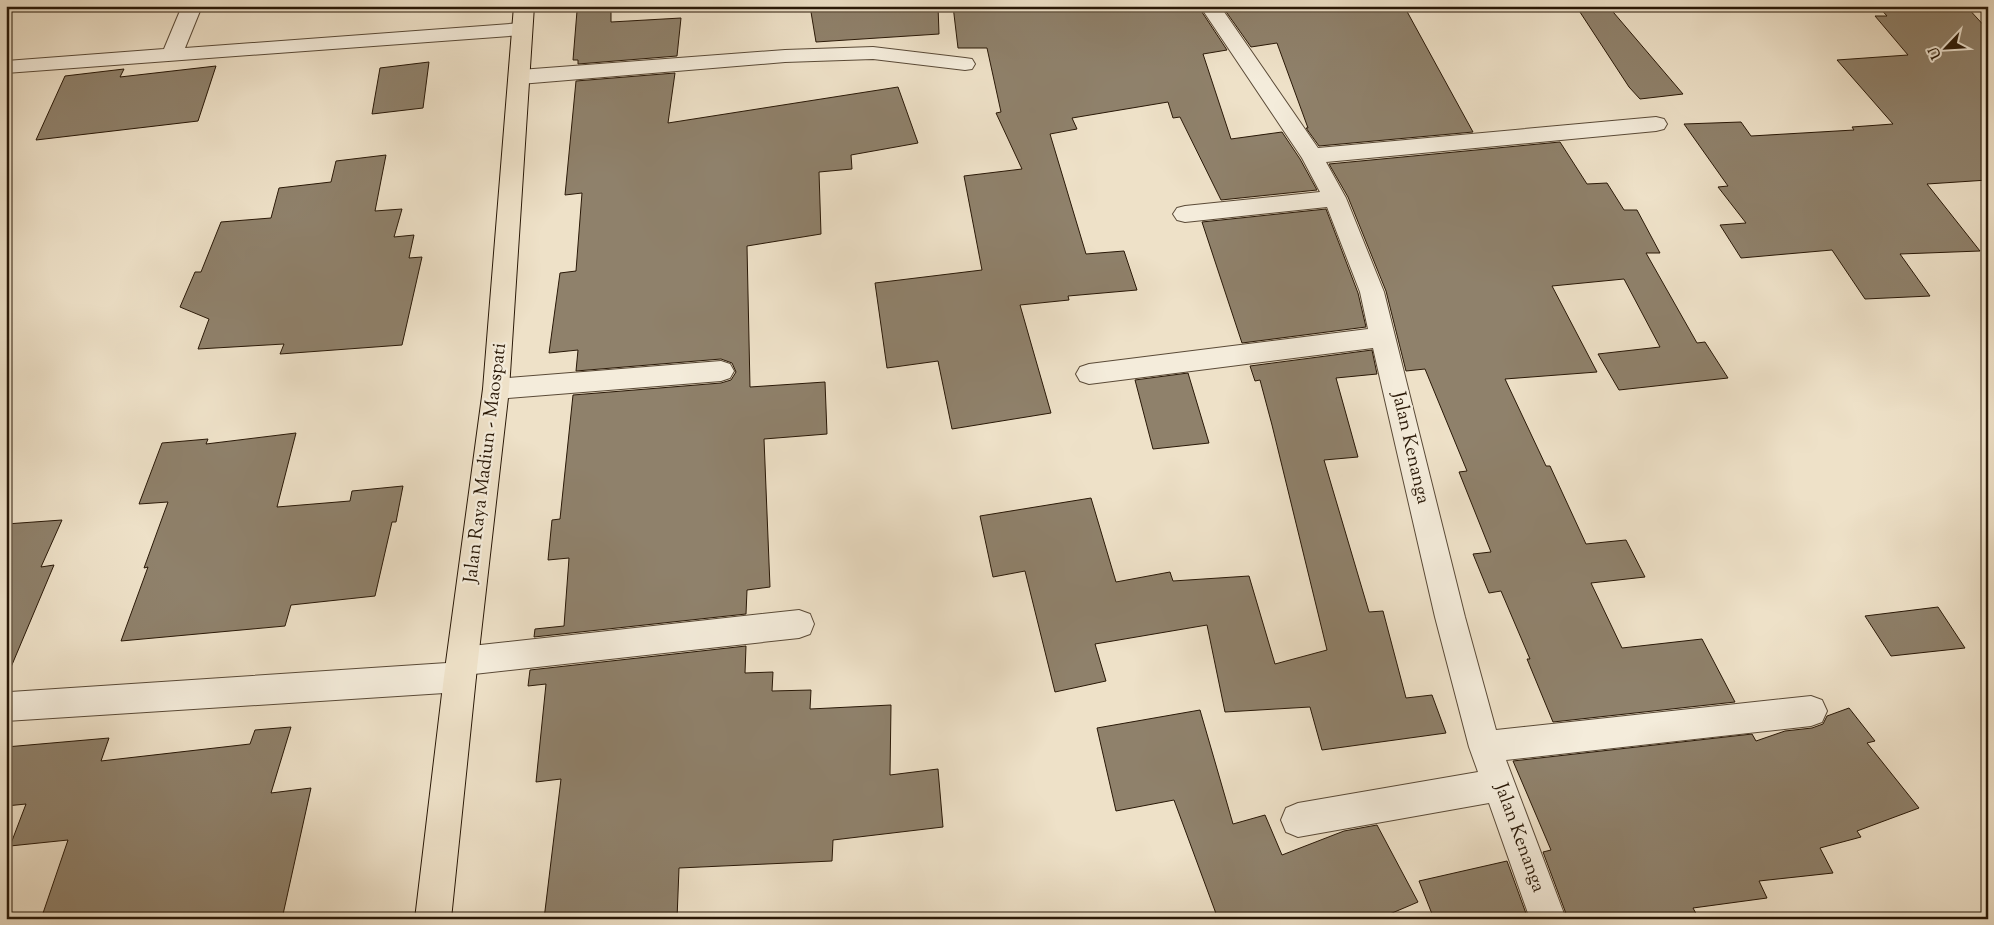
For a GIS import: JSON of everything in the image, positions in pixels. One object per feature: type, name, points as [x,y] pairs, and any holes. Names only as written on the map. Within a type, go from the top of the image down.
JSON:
[{"type":"highway","name":"Jalan Raya Madiun - Maospati","points":[[433,919],[461,669],[496,389],[523,18]]},
{"type":"street","points":[[171,56],[192,6]]},
{"type":"street","name":"Jalan Kenanga","points":[[1210,6],[1312,156],[1335,198],[1372,292],[1450,617],[1485,747],[1548,919]]},
{"type":"street","points":[[6,67],[171,56],[523,18]]},
{"type":"street","points":[[520,77],[785,56],[873,53],[965,64]]},
{"type":"street","points":[[1312,156],[1656,124]]},
{"type":"street","points":[[1185,214],[1335,198]]},
{"type":"street","points":[[1089,374],[1383,337]]},
{"type":"street","points":[[496,389],[721,371]]},
{"type":"street","points":[[10,707],[461,669],[799,624]]},
{"type":"street","points":[[1485,747],[1811,712]]},
{"type":"street","points":[[1298,820],[1500,785]]},
{"type":"building","points":[[810,6],[938,6],[939,34],[816,42]]},
{"type":"building","points":[[953,6],[1198,6],[1227,50],[1203,54],[1231,139],[1282,132],[1317,190],[1221,200],[1180,117],[1173,118],[1168,102],[1072,118],[1077,129],[1050,134],[1086,254],[1124,251],[1137,290],[1068,296],[1069,300],[1020,305],[1051,413],[952,429],[938,361],[887,368],[875,283],[982,270],[964,176],[1022,169],[996,113],[1001,112],[987,48],[958,48]]},
{"type":"building","points":[[1222,6],[1404,6],[1473,132],[1319,146],[1306,128],[1308,128],[1277,43],[1251,47]]},
{"type":"building","points":[[1576,6],[1608,6],[1683,94],[1640,99],[1629,87]]},
{"type":"building","points":[[1878,6],[1966,6],[1988,30],[1988,180],[1927,184],[1980,251],[1900,254],[1930,296],[1865,299],[1832,250],[1741,258],[1720,225],[1746,223],[1718,187],[1728,186],[1684,124],[1741,122],[1751,136],[1854,130],[1852,127],[1893,124],[1837,60],[1908,55],[1875,16],[1887,16]]},
{"type":"building","points":[[611,8],[611,22],[681,18],[677,56],[578,64],[578,60],[573,60],[577,11]]},
{"type":"building","points":[[429,62],[423,108],[372,114],[380,68]]},
{"type":"building","points":[[216,66],[198,121],[36,140],[65,76],[124,69],[120,77]]},
{"type":"building","points":[[675,73],[668,123],[898,87],[918,143],[851,155],[852,169],[819,172],[821,234],[747,246],[750,387],[825,382],[827,434],[764,439],[770,587],[747,590],[746,614],[534,637],[535,629],[564,626],[569,558],[548,560],[552,520],[560,519],[573,395],[721,383],[731,380],[736,372],[732,363],[721,359],[576,371],[578,350],[549,353],[560,273],[576,271],[582,193],[565,195],[576,81]]},
{"type":"building","points":[[1560,142],[1587,184],[1607,183],[1624,210],[1637,210],[1660,253],[1646,253],[1697,343],[1705,342],[1728,378],[1619,390],[1598,354],[1660,347],[1624,279],[1552,286],[1597,372],[1505,379],[1546,466],[1550,466],[1586,544],[1626,540],[1645,577],[1591,583],[1622,648],[1702,639],[1735,702],[1553,722],[1527,659],[1530,659],[1501,591],[1489,593],[1473,554],[1491,552],[1459,472],[1467,471],[1425,369],[1406,371],[1386,291],[1348,197],[1329,164]]},
{"type":"building","points":[[386,155],[375,211],[402,209],[394,237],[414,235],[409,258],[422,257],[402,345],[280,354],[284,344],[198,349],[209,319],[180,307],[195,272],[201,272],[221,222],[271,218],[279,188],[331,182],[336,161]]},
{"type":"building","points":[[1326,209],[1358,293],[1366,327],[1242,343],[1202,222]]},
{"type":"building","points":[[1372,350],[1377,374],[1336,378],[1358,457],[1324,460],[1369,612],[1383,611],[1406,698],[1432,695],[1446,733],[1322,750],[1310,707],[1225,712],[1207,625],[1095,644],[1106,681],[1055,692],[1025,571],[993,577],[980,516],[1091,498],[1116,582],[1170,572],[1173,581],[1249,576],[1275,664],[1327,650],[1260,380],[1255,381],[1250,366]]},
{"type":"building","points":[[1188,373],[1209,443],[1153,449],[1135,380]]},
{"type":"building","points":[[296,433],[277,507],[350,501],[352,491],[403,486],[396,522],[392,522],[375,596],[291,605],[285,626],[121,641],[148,567],[144,568],[168,502],[139,504],[162,443],[208,439],[206,444]]},
{"type":"building","points":[[62,520],[41,567],[54,565],[6,679],[6,524]]},
{"type":"building","points":[[1938,607],[1965,648],[1891,656],[1865,616]]},
{"type":"building","points":[[746,646],[745,673],[773,672],[772,691],[811,690],[810,709],[891,705],[890,775],[938,769],[943,827],[833,840],[832,861],[679,868],[677,919],[544,919],[561,779],[536,782],[546,684],[528,686],[530,670]]},
{"type":"building","points":[[1849,708],[1875,741],[1867,743],[1919,808],[1857,831],[1861,837],[1820,848],[1833,873],[1759,881],[1767,898],[1693,908],[1699,919],[1568,919],[1543,852],[1551,850],[1513,761],[1752,734],[1756,741],[1785,731],[1812,728],[1823,724],[1827,716]]},
{"type":"building","points":[[1200,710],[1233,824],[1265,815],[1282,855],[1344,831],[1377,825],[1418,902],[1378,919],[1218,919],[1174,800],[1116,811],[1097,728]]},
{"type":"building","points":[[291,727],[271,793],[311,788],[282,919],[41,919],[68,840],[10,846],[26,804],[6,806],[6,747],[109,738],[101,761],[250,744],[255,730]]},
{"type":"building","points":[[1507,861],[1528,919],[1434,919],[1419,881]]}]
